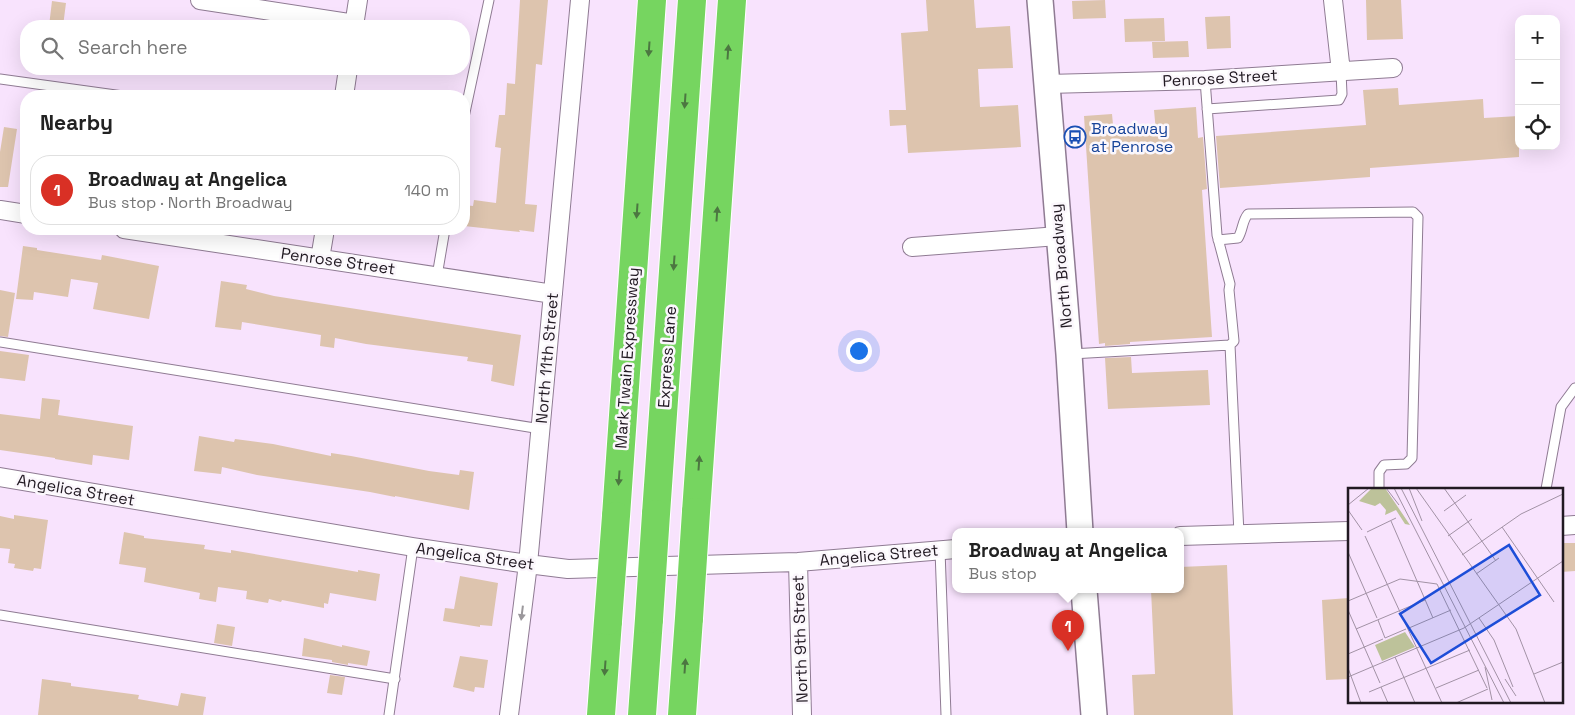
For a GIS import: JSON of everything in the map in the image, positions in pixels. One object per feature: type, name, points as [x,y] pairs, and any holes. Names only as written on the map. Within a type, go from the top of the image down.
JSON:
[{"type":"highway","name":"Mark Twain Expressway","points":[[602,715],[652,0]]},
{"type":"highway","name":"Express Lane","points":[[642,715],[692,0]]},
{"type":"highway","points":[[682,715],[732,0]]},
{"type":"main road","name":"North Broadway","points":[[1040,0],[1069,354],[1080,528]]},
{"type":"main road","points":[[1084,593],[1094,715]]},
{"type":"street","points":[[200,0],[323,20]]},
{"type":"street","points":[[355,20],[358,0]]},
{"type":"street","name":"North 11th Street","points":[[509,715],[528,564],[580,0]]},
{"type":"street","points":[[1334,0],[1342,72]]},
{"type":"street","name":"Penrose Street","points":[[1047,84],[1205,80],[1393,68]]},
{"type":"street","points":[[345,90],[347,75]]},
{"type":"street","points":[[0,210],[20,213]]},
{"type":"street","name":"Penrose Street","points":[[163,235],[553,294]]},
{"type":"street","points":[[320,259],[324,235]]},
{"type":"street","points":[[912,247],[1058,236]]},
{"type":"street","name":"Angelica Street","points":[[0,477],[413,547],[568,569],[798,562],[948,550]]},
{"type":"street","points":[[1562,526],[1575,525]]},
{"type":"street","points":[[1184,536],[1348,531]]},
{"type":"street","name":"North 9th Street","points":[[798,562],[802,715]]},
{"type":"lane","points":[[470,90],[489,0]]},
{"type":"lane","points":[[1207,109],[1339,100],[1342,94],[1342,72]]},
{"type":"lane","points":[[0,79],[80,90]]},
{"type":"lane","points":[[1069,354],[1230,345],[1234,341],[1230,284],[1218,240],[1205,80]]},
{"type":"lane","points":[[1218,240],[1238,238],[1244,218],[1248,214],[1413,212],[1418,217],[1412,458],[1406,464],[1384,465],[1379,472],[1379,488]]},
{"type":"lane","points":[[437,276],[444,235]]},
{"type":"lane","points":[[0,342],[541,429]]},
{"type":"lane","points":[[1230,345],[1239,534]]},
{"type":"lane","points":[[1546,488],[1561,407],[1575,388]]},
{"type":"lane","points":[[389,715],[413,547]]},
{"type":"lane","points":[[946,715],[948,550]]},
{"type":"lane","points":[[0,615],[395,679]]},
{"type":"building","points":[[520,0],[548,0],[542,65],[536,64],[525,204],[537,205],[534,232],[470,227],[470,206],[473,206],[474,200],[496,203],[501,148],[495,147],[499,115],[505,115],[507,83],[515,84]]},
{"type":"building","points":[[926,0],[974,0],[976,28],[1010,26],[1013,68],[978,69],[980,107],[1018,105],[1021,147],[908,153],[906,125],[890,126],[889,110],[906,110],[901,33],[928,31]]},
{"type":"building","points":[[1105,0],[1106,18],[1073,19],[1072,1]]},
{"type":"building","points":[[1366,0],[1401,0],[1403,39],[1367,40]]},
{"type":"building","points":[[52,1],[66,3],[64,20],[50,20]]},
{"type":"building","points":[[1230,16],[1231,48],[1207,49],[1205,17]]},
{"type":"building","points":[[1164,18],[1165,41],[1125,42],[1124,19]]},
{"type":"building","points":[[1188,41],[1189,57],[1153,58],[1152,42]]},
{"type":"building","points":[[1398,88],[1399,105],[1483,99],[1484,118],[1515,116],[1515,150],[1519,150],[1519,157],[1370,168],[1370,177],[1220,188],[1216,136],[1366,125],[1363,90]]},
{"type":"building","points":[[1196,107],[1198,138],[1203,137],[1207,189],[1202,190],[1212,337],[1130,342],[1130,344],[1105,346],[1105,343],[1099,344],[1084,116],[1112,114],[1114,135],[1156,132],[1154,110]]},
{"type":"building","points":[[4,127],[17,129],[8,187],[0,187],[0,152]]},
{"type":"building","points":[[23,246],[101,260],[102,255],[159,266],[149,319],[93,309],[98,283],[71,279],[68,297],[34,292],[33,300],[16,299]]},
{"type":"building","points":[[221,281],[247,285],[246,289],[274,296],[521,335],[514,386],[491,381],[493,365],[467,361],[468,357],[366,344],[335,338],[334,348],[320,346],[321,335],[242,322],[241,330],[215,327]]},
{"type":"building","points":[[0,290],[15,293],[8,337],[0,336]]},
{"type":"building","points":[[0,351],[29,355],[25,381],[0,378]]},
{"type":"building","points":[[1131,357],[1132,373],[1208,370],[1210,405],[1108,409],[1105,358]]},
{"type":"building","points":[[42,398],[60,400],[58,415],[133,426],[129,460],[93,455],[92,465],[0,450],[0,414],[40,419]]},
{"type":"building","points":[[199,436],[234,442],[235,439],[273,444],[331,456],[331,453],[459,475],[460,470],[474,472],[469,510],[395,496],[257,475],[222,467],[221,474],[194,471]]},
{"type":"building","points":[[14,515],[48,520],[41,569],[34,568],[33,571],[14,568],[15,564],[8,563],[10,549],[0,548],[0,516],[14,519]]},
{"type":"building","points":[[124,532],[144,536],[144,538],[205,545],[204,549],[231,553],[231,550],[358,572],[358,570],[380,574],[376,601],[330,593],[328,604],[324,603],[324,608],[282,600],[281,602],[269,599],[268,603],[246,599],[247,591],[218,587],[216,602],[199,599],[200,593],[144,582],[146,568],[119,564]]},
{"type":"building","points":[[1562,543],[1575,543],[1575,571],[1562,572]]},
{"type":"building","points":[[1227,565],[1233,715],[1134,715],[1132,675],[1155,674],[1151,593],[1184,593],[1184,567]]},
{"type":"building","points":[[460,576],[498,583],[492,626],[480,625],[480,627],[443,621],[445,608],[454,609]]},
{"type":"building","points":[[1348,598],[1348,679],[1326,680],[1322,600]]},
{"type":"building","points":[[217,624],[235,627],[232,646],[214,643]]},
{"type":"building","points":[[304,638],[370,651],[367,666],[348,663],[348,665],[332,662],[332,660],[302,656]]},
{"type":"building","points":[[460,656],[488,660],[484,688],[475,687],[474,692],[453,687]]},
{"type":"building","points":[[330,675],[345,677],[342,695],[327,693]]},
{"type":"building","points":[[42,679],[71,683],[71,686],[139,695],[138,699],[178,706],[181,693],[206,697],[203,715],[38,715]]},
{"type":"place","name":"Broadway at Penrose","points":[[1075,137]]},
{"type":"place","name":"Broadway at Angelica","points":[[1068,651]]}]
